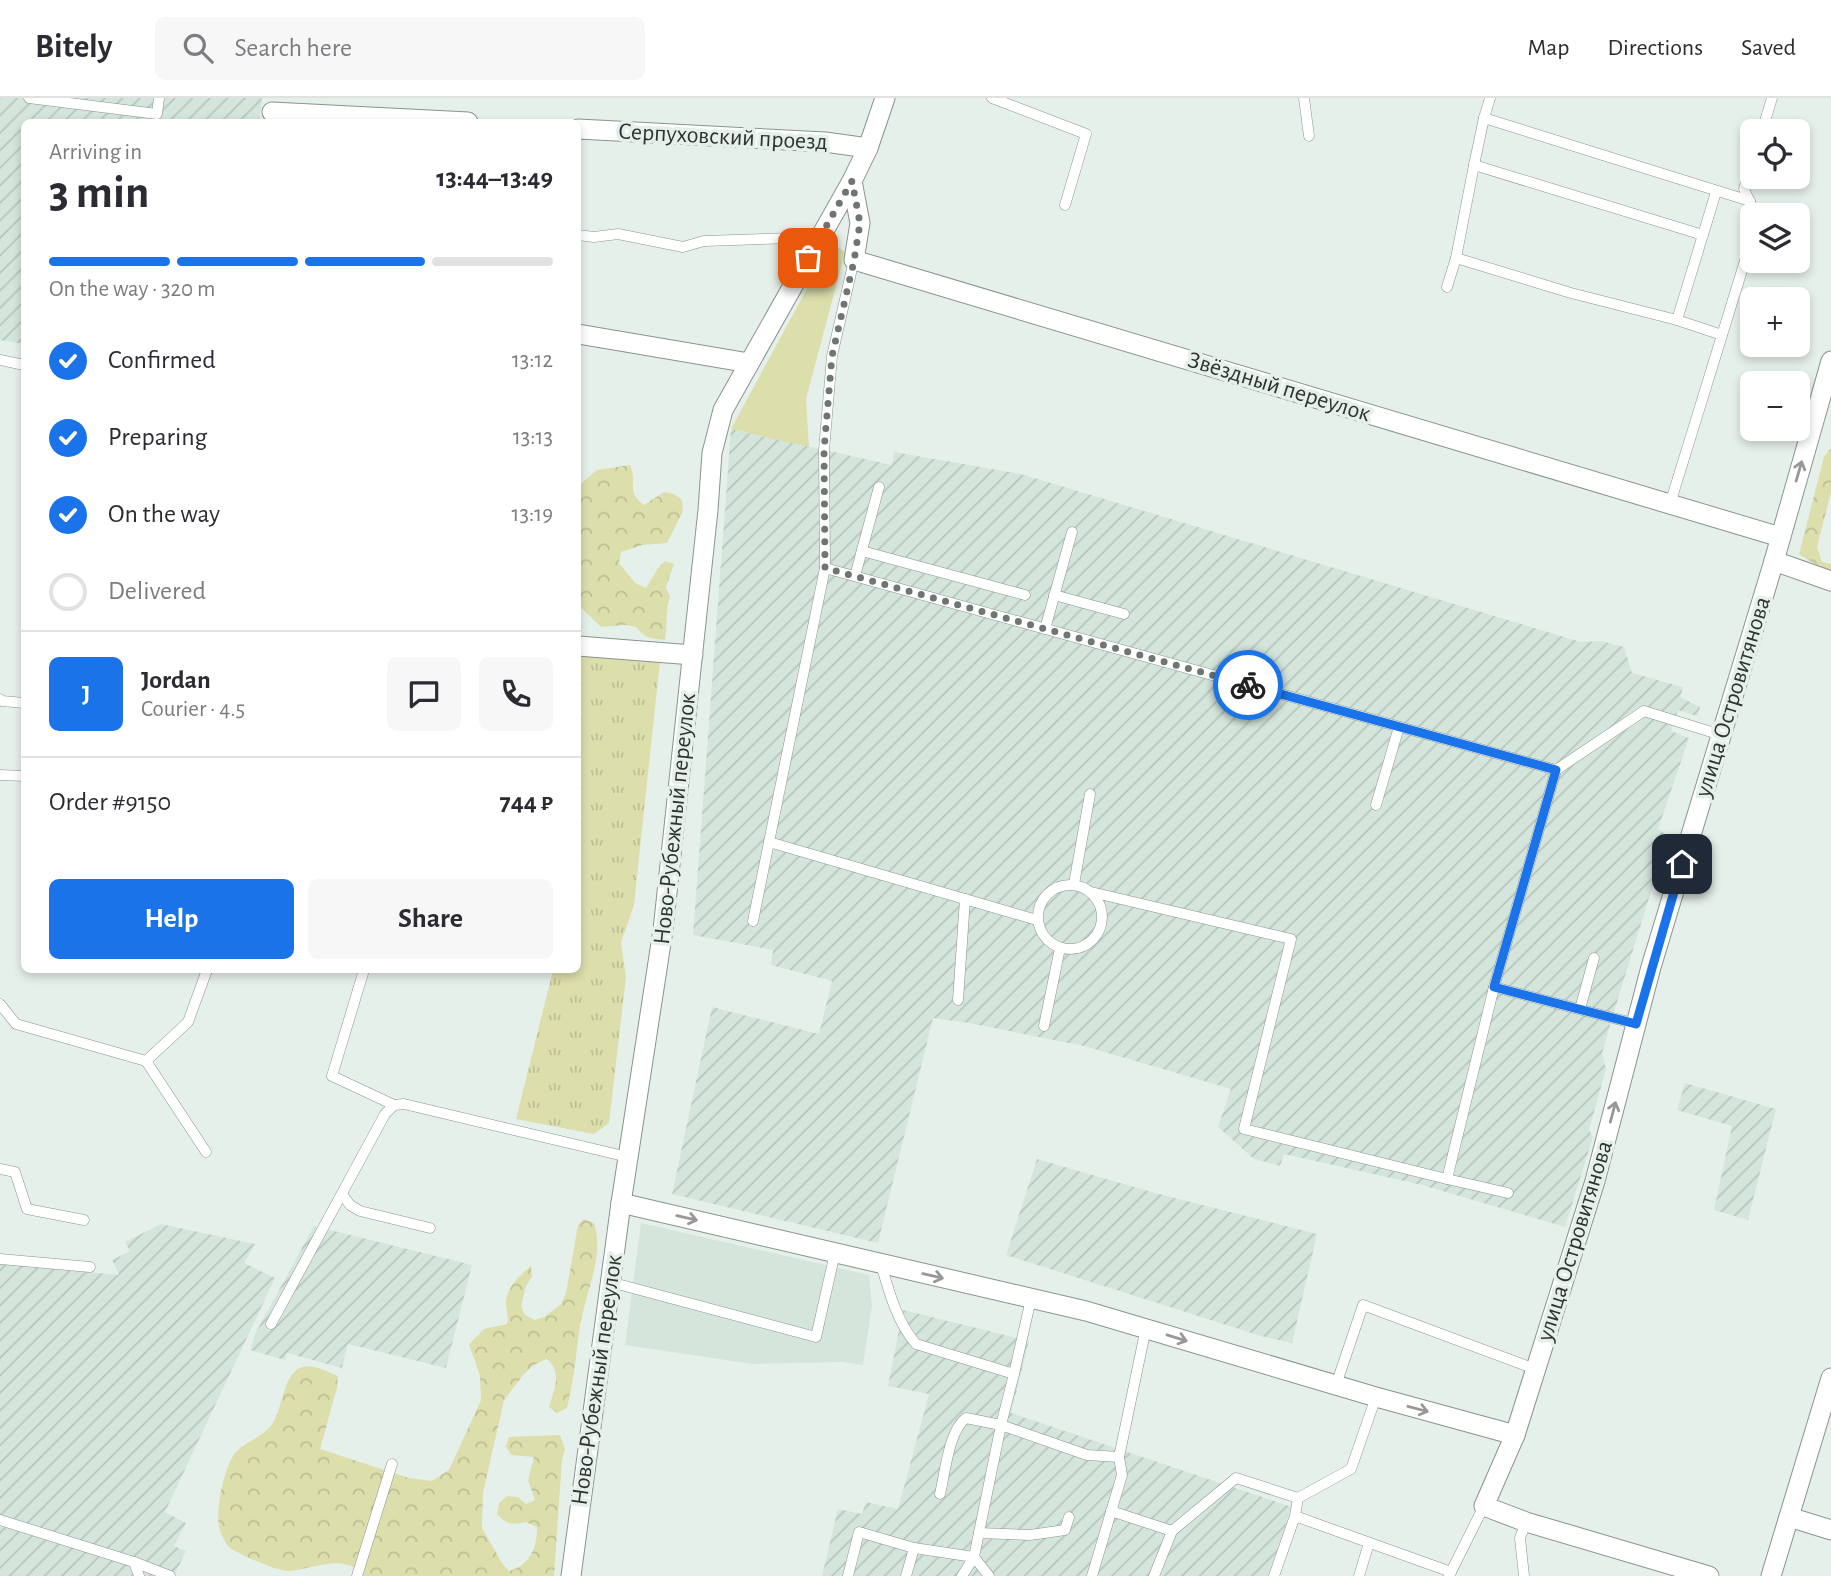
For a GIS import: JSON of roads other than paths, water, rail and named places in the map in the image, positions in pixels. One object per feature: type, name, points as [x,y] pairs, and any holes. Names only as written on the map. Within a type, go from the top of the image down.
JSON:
[{"type":"street","name":"Ново-Рубежный переулок","points":[[571,1576],[621,1203],[663,930],[712,453],[723,410],[852,181],[868,148],[885,98]]},
{"type":"street","points":[[272,111],[415,119]]},
{"type":"street","name":"Серпуховский проезд","points":[[581,128],[825,142],[868,148]]},
{"type":"street","points":[[852,181],[860,223],[854,261]]},
{"type":"street","name":"Звёздный переулок","points":[[854,261],[1780,537]]},
{"type":"street","points":[[581,335],[749,363]]},
{"type":"street","name":"улица Островитянова","points":[[1484,1506],[1515,1435],[1595,1181],[1651,967],[1774,561],[1831,361]]},
{"type":"street","points":[[1774,561],[1831,581]]},
{"type":"street","points":[[581,646],[693,654]]},
{"type":"street","points":[[621,1203],[1146,1328],[1376,1397],[1515,1435]]},
{"type":"street","points":[[1771,1576],[1831,1378]]},
{"type":"street","points":[[1484,1506],[1526,1522],[1709,1576]]},
{"type":"street","points":[[1789,1517],[1831,1530]]},
{"type":"lane","points":[[29,98],[157,114],[159,98]]},
{"type":"lane","points":[[992,98],[1086,134],[1065,205]]},
{"type":"lane","points":[[1304,98],[1309,136]]},
{"type":"lane","points":[[1447,287],[1456,258],[1490,98]]},
{"type":"lane","points":[[1766,119],[1772,98]]},
{"type":"lane","points":[[1484,118],[1750,201]]},
{"type":"lane","points":[[1474,165],[1703,235]]},
{"type":"lane","points":[[1744,189],[1750,201]]},
{"type":"lane","points":[[1677,320],[1716,192]]},
{"type":"lane","points":[[581,235],[594,237],[618,234],[683,247],[704,241],[820,237]]},
{"type":"lane","points":[[1456,258],[1722,335]]},
{"type":"lane","points":[[752,921],[825,568],[824,450],[832,356],[854,261]]},
{"type":"lane","points":[[1670,504],[1741,273]]},
{"type":"lane","points":[[0,360],[21,364]]},
{"type":"lane","points":[[855,576],[879,487]]},
{"type":"lane","points":[[1045,629],[1072,532]]},
{"type":"lane","points":[[862,551],[1025,595]]},
{"type":"lane","points":[[825,568],[1556,770]]},
{"type":"lane","points":[[1054,595],[1124,614]]},
{"type":"lane","points":[[0,699],[21,703]]},
{"type":"lane","points":[[1447,1178],[1494,987],[1556,770],[1644,711],[1721,735]]},
{"type":"lane","points":[[1376,805],[1399,727]]},
{"type":"lane","points":[[0,775],[21,776]]},
{"type":"lane","points":[[1074,884],[1090,794]]},
{"type":"lane","points":[[769,842],[1037,920]]},
{"type":"lane","points":[[1091,892],[1101,908],[1102,918],[1096,937],[1080,948],[1060,948],[1044,937],[1037,920],[1041,901],[1055,888],[1074,884],[1091,892],[1291,939],[1244,1129],[1508,1193]]},
{"type":"lane","points":[[958,1000],[965,900]]},
{"type":"lane","points":[[1044,1026],[1060,948]]},
{"type":"lane","points":[[1580,1009],[1594,958]]},
{"type":"lane","points":[[146,1061],[188,1022],[206,973]]},
{"type":"lane","points":[[363,973],[332,1076],[394,1105],[404,1104],[628,1157]]},
{"type":"lane","points":[[1494,987],[1636,1024]]},
{"type":"lane","points":[[0,1004],[16,1024],[146,1061],[206,1152]]},
{"type":"lane","points":[[271,1324],[385,1114],[394,1105]]},
{"type":"lane","points":[[0,1169],[15,1172],[27,1209],[84,1220]]},
{"type":"lane","points":[[342,1194],[350,1205],[360,1211],[430,1228]]},
{"type":"lane","points":[[610,1282],[816,1337],[835,1253]]},
{"type":"lane","points":[[0,1259],[90,1267]]},
{"type":"lane","points":[[881,1264],[891,1299],[907,1334],[916,1344],[1014,1374]]},
{"type":"lane","points":[[962,1576],[974,1557],[1031,1299]]},
{"type":"lane","points":[[1336,1385],[1363,1305],[1535,1369]]},
{"type":"lane","points":[[1092,1576],[1122,1475],[1119,1457],[1146,1328]]},
{"type":"lane","points":[[1154,1576],[1172,1531],[1236,1478],[1298,1498],[1351,1469],[1376,1397]]},
{"type":"lane","points":[[940,1494],[951,1444],[959,1423],[966,1418],[1002,1424],[1087,1455],[1119,1457]]},
{"type":"lane","points":[[357,1576],[391,1464]]},
{"type":"lane","points":[[1274,1576],[1295,1516],[1298,1498]]},
{"type":"lane","points":[[1295,1516],[1450,1574],[1484,1506]]},
{"type":"lane","points":[[1111,1511],[1172,1531]]},
{"type":"lane","points":[[979,1533],[1030,1535],[1065,1531],[1069,1517]]},
{"type":"lane","points":[[0,1520],[170,1576]]},
{"type":"lane","points":[[1524,1576],[1520,1538],[1526,1522]]},
{"type":"lane","points":[[848,1576],[859,1532],[914,1548],[974,1557],[989,1576]]},
{"type":"lane","points":[[1359,1576],[1369,1543]]},
{"type":"lane","points":[[906,1576],[914,1548]]},
{"type":"lane","points":[[134,1562],[139,1576]]}]
